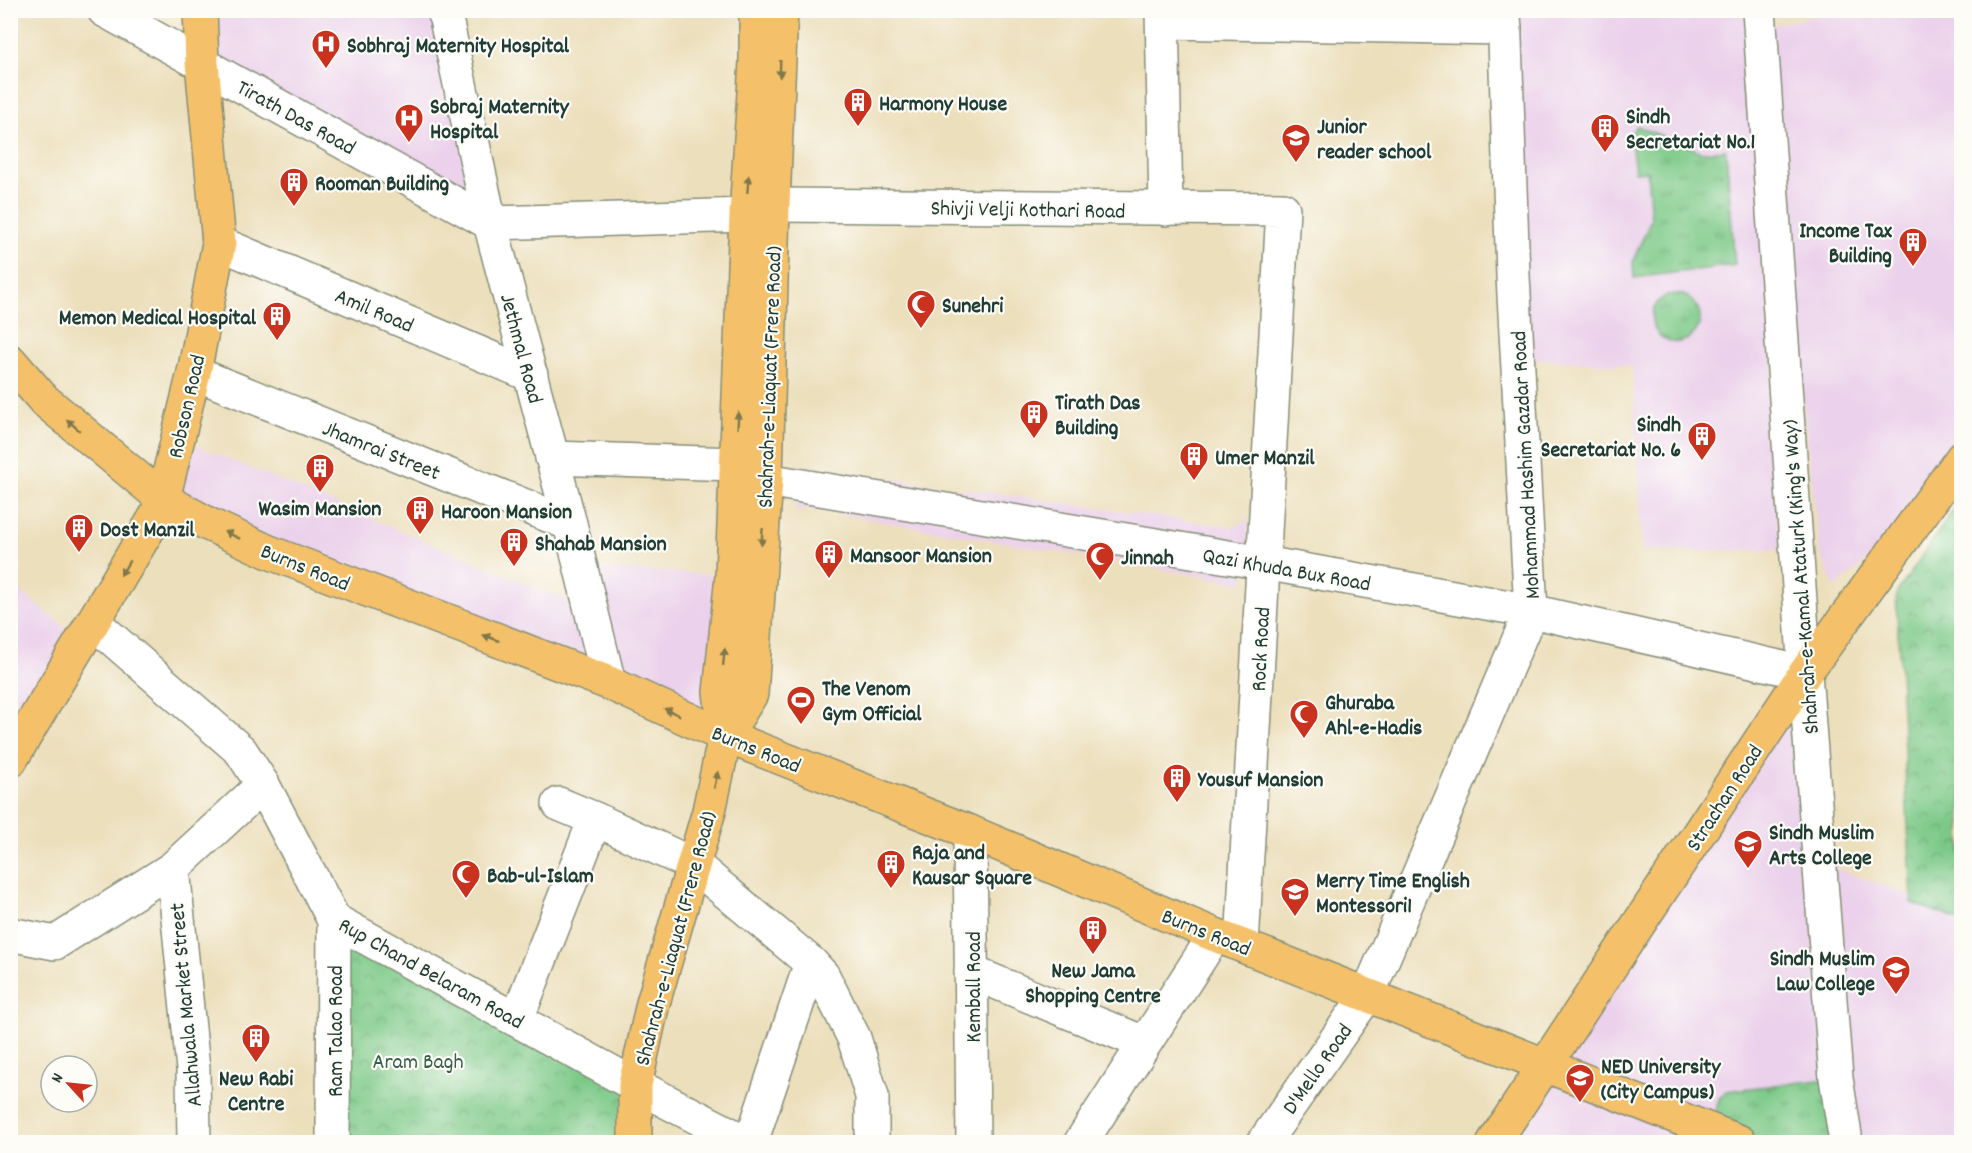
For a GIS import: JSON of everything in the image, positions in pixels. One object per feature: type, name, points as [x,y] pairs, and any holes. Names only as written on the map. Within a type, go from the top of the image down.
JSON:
[{"type":"main road","name":"Robson Road","points":[[10,761],[156,516],[163,499],[194,373],[219,243],[202,63],[200,10]]},
{"type":"main road","name":"Shahrah-e-Liaquat (Frere Road)","points":[[725,736],[751,694],[766,480],[756,10]]},
{"type":"main road","name":"Shahrah-e-Liaquat (Frere Road)","points":[[635,1143],[635,1086],[653,1003],[709,811],[725,736],[720,692],[732,576],[736,464],[782,10]]},
{"type":"main road","name":"Burns Road","points":[[10,362],[44,400],[163,499],[208,524],[269,552],[609,683],[725,736],[970,832],[1228,940],[1740,1143]]},
{"type":"main road","name":"Strachan Road","points":[[1494,1143],[1805,673],[1962,458]]},
{"type":"street","name":"Tirath Das Road","points":[[104,10],[490,223]]},
{"type":"street","name":"Jethmal Road","points":[[444,10],[490,223],[570,524],[609,683]]},
{"type":"street","name":"Shahrah-e-Kamal Ataturk (King's Way)","points":[[1759,10],[1805,673],[1836,1078],[1845,1143]]},
{"type":"street","points":[[1166,209],[1162,16],[1504,19]]},
{"type":"street","name":"Mohammad Hashim Gazdar Road","points":[[1368,994],[1531,611],[1513,276],[1504,19]]},
{"type":"street","name":"Shivji Velji Kothari Road","points":[[490,223],[760,210],[1283,209]]},
{"type":"street","name":"Rock Road","points":[[1228,940],[1264,563],[1283,209]]},
{"type":"street","name":"Amil Road","points":[[219,243],[531,375]]},
{"type":"street","name":"Jhamrai Street","points":[[194,373],[570,524]]},
{"type":"street","points":[[552,458],[736,464]]},
{"type":"street","name":"Qazi Khuda Bux Road","points":[[766,480],[1264,563],[1531,611],[1805,673]]},
{"type":"street","name":"Rup Chand Belaram Road","points":[[93,622],[241,751],[263,785],[334,920],[635,1086],[745,1143]]},
{"type":"street","points":[[10,934],[55,943],[172,868],[263,785]]},
{"type":"street","points":[[559,804],[694,865],[811,963],[823,976],[854,1038],[872,1096],[872,1143]]},
{"type":"street","points":[[517,1019],[595,819]]},
{"type":"street","name":"Kemball Road","points":[[970,832],[973,1143]]},
{"type":"street","name":"Allahwala Market Street","points":[[172,868],[193,1069],[194,1143]]},
{"type":"street","name":"Ram Talao Road","points":[[333,1143],[334,920]]},
{"type":"street","points":[[1082,1143],[1144,1044],[1228,940]]},
{"type":"street","points":[[751,1143],[811,963]]},
{"type":"street","points":[[971,972],[1144,1044]]},
{"type":"street","name":"D'Mello Road","points":[[1264,1143],[1368,994]]},
{"type":"shaded area","name":"Sobraj Maternity Hospital","points":[[199,11],[444,11],[490,223],[202,63]]},
{"type":"shaded area","points":[[1501,11],[1752,11],[1784,550],[1643,551],[1632,366],[1518,357]]},
{"type":"shaded area","points":[[1845,11],[1961,11],[1961,440],[1889,542],[1835,588],[1820,552],[1761,27]]},
{"type":"shaded area","points":[[178,438],[590,610],[581,567],[732,576],[725,736],[163,499]]},
{"type":"shaded area","points":[[800,463],[807,467],[1233,527],[1246,522],[1250,515],[1243,583],[803,508],[795,513]]},
{"type":"shaded area","points":[[11,583],[83,642],[11,766]]},
{"type":"shaded area","name":"Sindh Muslim Arts College","points":[[1805,672],[1820,862],[1961,915],[1961,1142],[1494,1142]]},
{"type":"green space","points":[[1637,126],[1701,152],[1726,150],[1735,265],[1634,278],[1633,261],[1651,219],[1647,171],[1635,172],[1630,134]]},
{"type":"green space","points":[[1676,294],[1693,301],[1700,318],[1693,335],[1676,342],[1659,335],[1652,318],[1659,301]]},
{"type":"green space","points":[[1961,499],[1961,921],[1912,903],[1896,594]]},
{"type":"green space","name":"Aram Bagh","points":[[334,920],[635,1085],[636,1142],[333,1142]]},
{"type":"green space","points":[[1836,1078],[1842,1142],[1740,1142],[1709,1129],[1719,1099],[1726,1091]]},
{"type":"place","name":"Sobhraj Maternity Hospital","points":[[326,70]]},
{"type":"place","name":"Harmony House","points":[[858,128]]},
{"type":"place","name":"Sobraj Maternity Hospital","points":[[409,144]]},
{"type":"place","name":"Sindh Secretariat No.1","points":[[1605,154]]},
{"type":"place","name":"Junior reader school","points":[[1296,164]]},
{"type":"place","name":"Rooman Building","points":[[294,208]]},
{"type":"place","name":"Income Tax Building","points":[[1913,268]]},
{"type":"place","name":"Sunehri","points":[[921,330]]},
{"type":"place","name":"Memon Medical Hospital","points":[[277,342]]},
{"type":"place","name":"Tirath Das Building","points":[[1034,440]]},
{"type":"place","name":"Sindh Secretariat No. 6","points":[[1702,462]]},
{"type":"place","name":"Umer Manzil","points":[[1194,482]]},
{"type":"place","name":"Wasim Mansion","points":[[320,494]]},
{"type":"place","name":"Haroon Mansion","points":[[420,536]]},
{"type":"place","name":"Dost Manzil","points":[[79,554]]},
{"type":"place","name":"Shahab Mansion","points":[[514,568]]},
{"type":"place","name":"Mansoor Mansion","points":[[829,580]]},
{"type":"place","name":"Jinnah","points":[[1100,582]]},
{"type":"place","name":"The Venom Gym Official","points":[[801,726]]},
{"type":"place","name":"Ghuraba Ahl-e-Hadis","points":[[1304,740]]},
{"type":"place","name":"Yousuf Mansion","points":[[1177,804]]},
{"type":"place","name":"Sindh Muslim Arts College","points":[[1748,870]]},
{"type":"place","name":"Raja and Kausar Square","points":[[891,890]]},
{"type":"place","name":"Bab-ul-Islam","points":[[466,900]]},
{"type":"place","name":"Merry Time English Montessori1","points":[[1295,918]]},
{"type":"place","name":"New Jama Shopping Centre","points":[[1093,956]]},
{"type":"place","name":"Sindh Muslim Law College","points":[[1896,996]]},
{"type":"place","name":"New Rabi Centre","points":[[256,1064]]},
{"type":"place","name":"NED University (City Campus)","points":[[1580,1104]]}]
